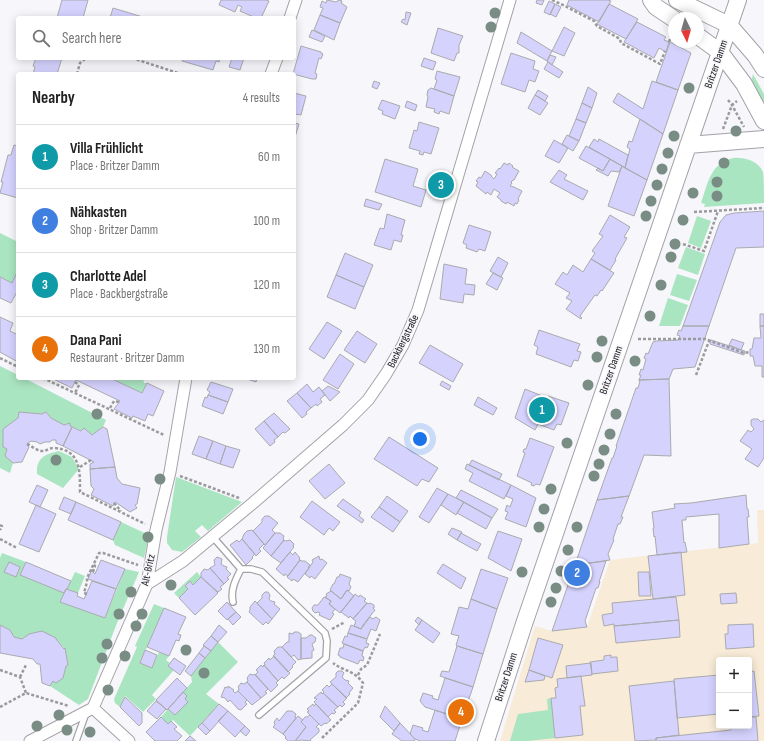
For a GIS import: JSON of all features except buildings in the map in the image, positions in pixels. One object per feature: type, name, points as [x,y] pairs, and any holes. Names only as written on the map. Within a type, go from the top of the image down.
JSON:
[{"type":"main road","points":[[651,0],[656,7],[668,15]]},
{"type":"main road","points":[[677,0],[729,25],[755,55],[764,69]]},
{"type":"main road","name":"Britzer Damm","points":[[486,741],[526,617],[738,0]]},
{"type":"main road","points":[[704,40],[720,52],[744,84],[764,121]]},
{"type":"main road","points":[[688,145],[764,139]]},
{"type":"street","points":[[291,16],[296,0]]},
{"type":"street","name":"Backbergstraße","points":[[147,584],[183,561],[343,425],[368,400],[386,374],[403,346],[418,310],[510,0]]},
{"type":"street","points":[[272,72],[276,60]]},
{"type":"street","name":"Alt-Britz","points":[[90,710],[147,584],[156,530],[170,472],[186,380]]},
{"type":"street","points":[[30,741],[90,710],[129,741]]},
{"type":"lane","points":[[212,536],[241,568],[262,572],[325,634],[327,641],[326,658],[259,715]]},
{"type":"lane","points":[[232,602],[231,595],[241,568]]},
{"type":"lane","points":[[76,741],[90,710]]},
{"type":"path","points":[[552,0],[594,21],[597,26],[620,39],[621,43],[660,64],[665,51]]},
{"type":"path","points":[[78,72],[80,63],[84,60]]},
{"type":"path","points":[[138,60],[175,72]]},
{"type":"path","points":[[721,135],[732,105],[739,99]]},
{"type":"path","points":[[728,100],[745,128]]},
{"type":"path","points":[[694,212],[764,208]]},
{"type":"path","points":[[683,244],[704,251],[718,211]]},
{"type":"path","points":[[621,339],[705,339],[744,353],[750,352]]},
{"type":"path","points":[[696,375],[709,341]]},
{"type":"path","points":[[0,358],[16,366]]},
{"type":"path","points":[[47,380],[110,408],[175,440]]},
{"type":"path","points":[[75,382],[78,384],[75,393]]},
{"type":"path","points":[[110,408],[114,401],[119,402]]},
{"type":"path","points":[[27,444],[41,451],[53,448],[67,452],[78,462],[80,467],[80,492],[156,530]]},
{"type":"path","points":[[80,467],[91,460]]},
{"type":"path","points":[[170,472],[253,503]]},
{"type":"path","points":[[114,503],[123,513]]},
{"type":"path","points":[[0,525],[2,526],[0,530]]},
{"type":"path","points":[[0,539],[17,548]]},
{"type":"path","points":[[87,594],[84,593],[87,582],[86,578],[97,555],[100,553],[149,570]]},
{"type":"path","points":[[93,564],[95,566],[93,572]]},
{"type":"path","points":[[358,675],[361,669],[367,665],[380,634]]},
{"type":"path","points":[[322,738],[358,703],[363,683],[358,675],[337,666],[326,658]]},
{"type":"path","points":[[26,665],[20,677],[26,693]]},
{"type":"path","points":[[0,670],[20,677]]},
{"type":"path","points":[[0,707],[26,693],[90,710]]},
{"type":"shaded area","points":[[757,510],[764,510],[764,741],[500,741],[535,626],[552,631],[587,627],[610,560],[758,543]]},
{"type":"green space","points":[[753,74],[764,94],[764,106],[751,83]]},
{"type":"green space","points":[[733,158],[750,160],[761,168],[763,172],[764,203],[704,207],[705,204],[701,203],[711,175],[719,165]]},
{"type":"green space","points":[[697,216],[711,221],[701,248],[688,243]]},
{"type":"green space","points":[[0,233],[16,241],[16,274],[12,283],[0,277]]},
{"type":"green space","points":[[686,247],[705,254],[698,275],[678,268]]},
{"type":"green space","points":[[677,274],[697,280],[689,301],[670,295]]},
{"type":"green space","points":[[668,298],[688,305],[680,326],[659,326]]},
{"type":"green space","points":[[0,366],[16,374],[16,380],[28,380],[106,420],[103,427],[92,435],[70,426],[70,423],[64,425],[51,418],[46,412],[42,414],[19,412],[18,418],[3,430],[3,447],[7,449],[5,456],[13,463],[10,473],[0,468]]},
{"type":"green space","points":[[114,380],[143,380],[144,383],[147,383],[142,393]]},
{"type":"green space","points":[[59,451],[72,457],[79,469],[63,488],[37,474],[40,460],[46,455]]},
{"type":"green space","points":[[176,477],[242,502],[208,531],[202,525],[195,531],[201,537],[182,552],[172,550],[167,543]]},
{"type":"green space","points":[[121,522],[149,535],[144,558],[115,545],[113,540]]},
{"type":"green space","points":[[2,553],[26,562],[21,575],[64,593],[60,602],[105,618],[125,569],[139,572],[117,623],[88,699],[79,705],[50,686],[53,681],[56,683],[63,678],[66,666],[68,665],[65,649],[56,638],[38,632],[30,634],[22,639],[14,637],[10,630],[0,625],[0,558]]},
{"type":"green space","points":[[75,572],[85,576],[78,593],[67,589]]},
{"type":"green space","points":[[197,572],[201,577],[193,585],[190,581],[185,586],[188,589],[179,598],[174,593]]},
{"type":"green space","points":[[154,604],[164,608],[140,663],[152,668],[159,652],[169,656],[166,660],[170,663],[168,666],[174,670],[152,695],[156,699],[143,712],[125,696],[120,707],[115,703],[114,699],[137,647],[135,646]]},
{"type":"green space","points":[[218,642],[238,662],[206,694],[219,704],[190,736],[173,720],[168,724],[161,717],[168,709],[175,715],[188,702],[185,699],[187,696],[183,692],[192,682],[191,676]]},
{"type":"green space","points":[[551,698],[555,738],[510,741],[518,714],[548,710],[547,699]]},
{"type":"place","name":"Charlotte Adel","points":[[441,185]]},
{"type":"place","name":"Villa Frühlicht","points":[[542,410]]},
{"type":"place","name":"Nähkasten","points":[[577,573]]},
{"type":"place","name":"Dana Pani","points":[[461,712]]}]
